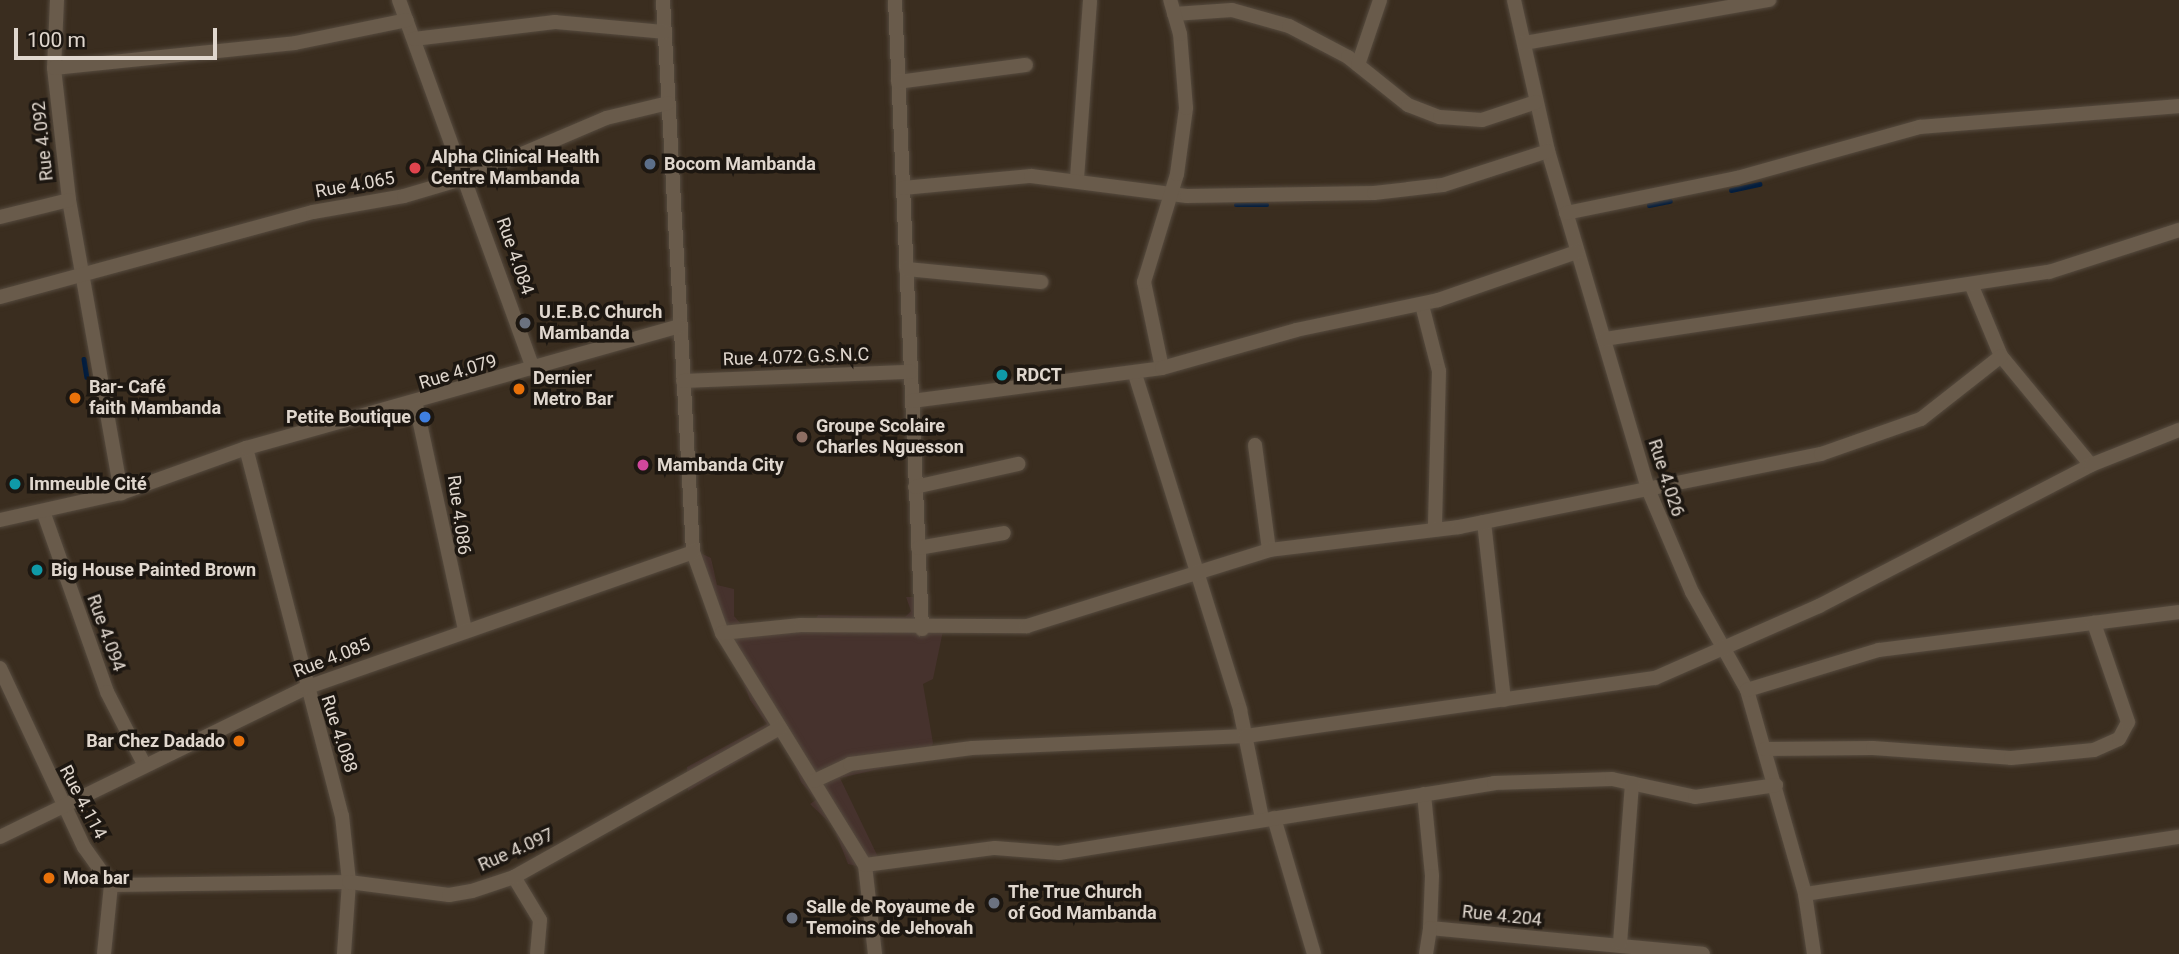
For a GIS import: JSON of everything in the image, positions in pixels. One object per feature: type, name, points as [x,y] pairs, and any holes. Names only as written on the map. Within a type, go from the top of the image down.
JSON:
[{"type":"street","name":"Rue 4.092","points":[[57,0],[54,68],[69,200],[121,493]]},
{"type":"street","name":"Rue 4.084","points":[[399,0],[468,177],[533,369]]},
{"type":"street","points":[[663,0],[693,552],[722,633],[866,865],[875,954]]},
{"type":"street","points":[[895,0],[922,629]]},
{"type":"street","points":[[1077,178],[1090,0]]},
{"type":"street","points":[[1358,65],[1380,0]]},
{"type":"street","name":"Rue 4.026","points":[[1514,0],[1548,151],[1648,489],[1692,592],[1729,648],[1747,690],[1805,894],[1814,954]]},
{"type":"street","points":[[1525,43],[1769,0]]},
{"type":"street","points":[[1162,368],[1144,282],[1172,195],[1186,108],[1172,7],[1243,12],[1313,36],[1358,65],[1408,105],[1440,117],[1482,120],[1536,102]]},
{"type":"street","points":[[54,68],[295,43],[407,20]]},
{"type":"street","points":[[414,39],[555,22],[665,32]]},
{"type":"street","points":[[898,82],[1026,65]]},
{"type":"street","name":"Rue 4.065","points":[[0,297],[468,177],[606,118],[668,103]]},
{"type":"street","points":[[1566,213],[1737,178],[1920,127],[2179,106]]},
{"type":"street","points":[[903,188],[1077,178],[1172,195],[1410,190],[1476,177],[1548,151]]},
{"type":"street","points":[[0,217],[69,200]]},
{"type":"street","points":[[1604,339],[2049,272],[2179,230]]},
{"type":"street","points":[[912,401],[1135,374],[1162,368],[1296,330],[1422,305],[1577,252]]},
{"type":"street","points":[[906,269],[1041,282]]},
{"type":"street","points":[[1971,284],[2001,356],[2091,466]]},
{"type":"street","points":[[1422,305],[1439,371],[1435,529]]},
{"type":"street","name":"Rue 4.079","points":[[0,520],[121,493],[246,448],[416,405],[681,326]]},
{"type":"street","points":[[722,633],[801,625],[922,629],[1027,626],[1197,570],[1269,550],[1484,522],[1648,489],[1870,439],[1949,402],[2001,356]]},
{"type":"street","name":"Rue 4.072 G.S.N.C","points":[[683,381],[911,372]]},
{"type":"street","points":[[1135,374],[1197,570],[1268,818],[1314,954]]},
{"type":"street","name":"Rue 4.086","points":[[416,405],[465,629]]},
{"type":"street","points":[[814,781],[850,764],[972,748],[1246,737],[1655,678],[1729,648],[2091,466],[2179,430]]},
{"type":"street","points":[[1255,445],[1269,550]]},
{"type":"street","name":"Rue 4.088","points":[[246,448],[304,688],[331,763],[349,882],[344,954]]},
{"type":"street","points":[[915,487],[1018,464]]},
{"type":"street","name":"Rue 4.094","points":[[43,511],[107,692],[144,764]]},
{"type":"street","points":[[1484,522],[1504,700]]},
{"type":"street","points":[[918,548],[1004,533]]},
{"type":"street","name":"Rue 4.085","points":[[0,837],[64,807],[144,764],[304,688],[465,629],[693,552]]},
{"type":"street","points":[[1747,690],[1879,650],[2179,612]]},
{"type":"street","points":[[1765,749],[1873,748],[2011,758],[2095,750],[2119,739],[2128,722],[2094,623]]},
{"type":"street","name":"Rue 4.114","points":[[0,668],[64,807],[111,885]]},
{"type":"street","name":"Rue 4.097","points":[[111,885],[349,882],[449,895],[514,877],[780,728]]},
{"type":"street","points":[[866,865],[995,848],[1059,853],[1494,783],[1632,783],[1695,797],[1776,785]]},
{"type":"street","points":[[1620,943],[1632,783]]},
{"type":"street","points":[[1423,794],[1432,876],[1426,954]]},
{"type":"street","points":[[1805,894],[2179,837]]},
{"type":"street","points":[[514,877],[540,920],[537,954]]},
{"type":"street","points":[[104,954],[111,885]]},
{"type":"street","name":"Rue 4.204","points":[[1430,928],[1596,948],[1620,943],[1703,954]]},
{"type":"shaded area","points":[[694,550],[711,558],[717,585],[734,589],[734,616],[742,625],[814,622],[818,615],[905,617],[911,611],[906,597],[926,597],[927,625],[944,626],[933,679],[923,684],[933,743],[927,758],[840,778],[880,861],[869,869],[848,864],[833,826],[810,804],[816,800],[801,782],[783,735],[688,791],[687,767],[767,724],[750,700]]},
{"type":"waterway","points":[[1731,190],[1759,184]]},
{"type":"waterway","points":[[1649,205],[1670,201]]},
{"type":"waterway","points":[[1236,205],[1267,205]]},
{"type":"waterway","points":[[84,359],[87,377]]},
{"type":"place","name":"Bocom Mambanda","points":[[650,164]]},
{"type":"place","name":"Alpha Clinical Health Centre Mambanda","points":[[415,168]]},
{"type":"place","name":"U.E.B.C Church Mambanda","points":[[525,323]]},
{"type":"place","name":"RDCT","points":[[1002,375]]},
{"type":"place","name":"Dernier Metro Bar","points":[[519,389]]},
{"type":"place","name":"Bar- Café faith Mambanda","points":[[75,398]]},
{"type":"place","name":"Petite Boutique","points":[[425,417]]},
{"type":"place","name":"Groupe Scolaire Charles Nguesson","points":[[802,437]]},
{"type":"place","name":"Mambanda City","points":[[643,465]]},
{"type":"place","name":"Immeuble Cité","points":[[15,484]]},
{"type":"place","name":"Big House Painted Brown","points":[[37,570]]},
{"type":"place","name":"Bar Chez Dadado","points":[[239,741]]},
{"type":"place","name":"Moa bar","points":[[49,878]]},
{"type":"place","name":"The True Church of God Mambanda","points":[[994,903]]},
{"type":"place","name":"Salle de Royaume de Temoins de Jehovah","points":[[792,918]]}]
